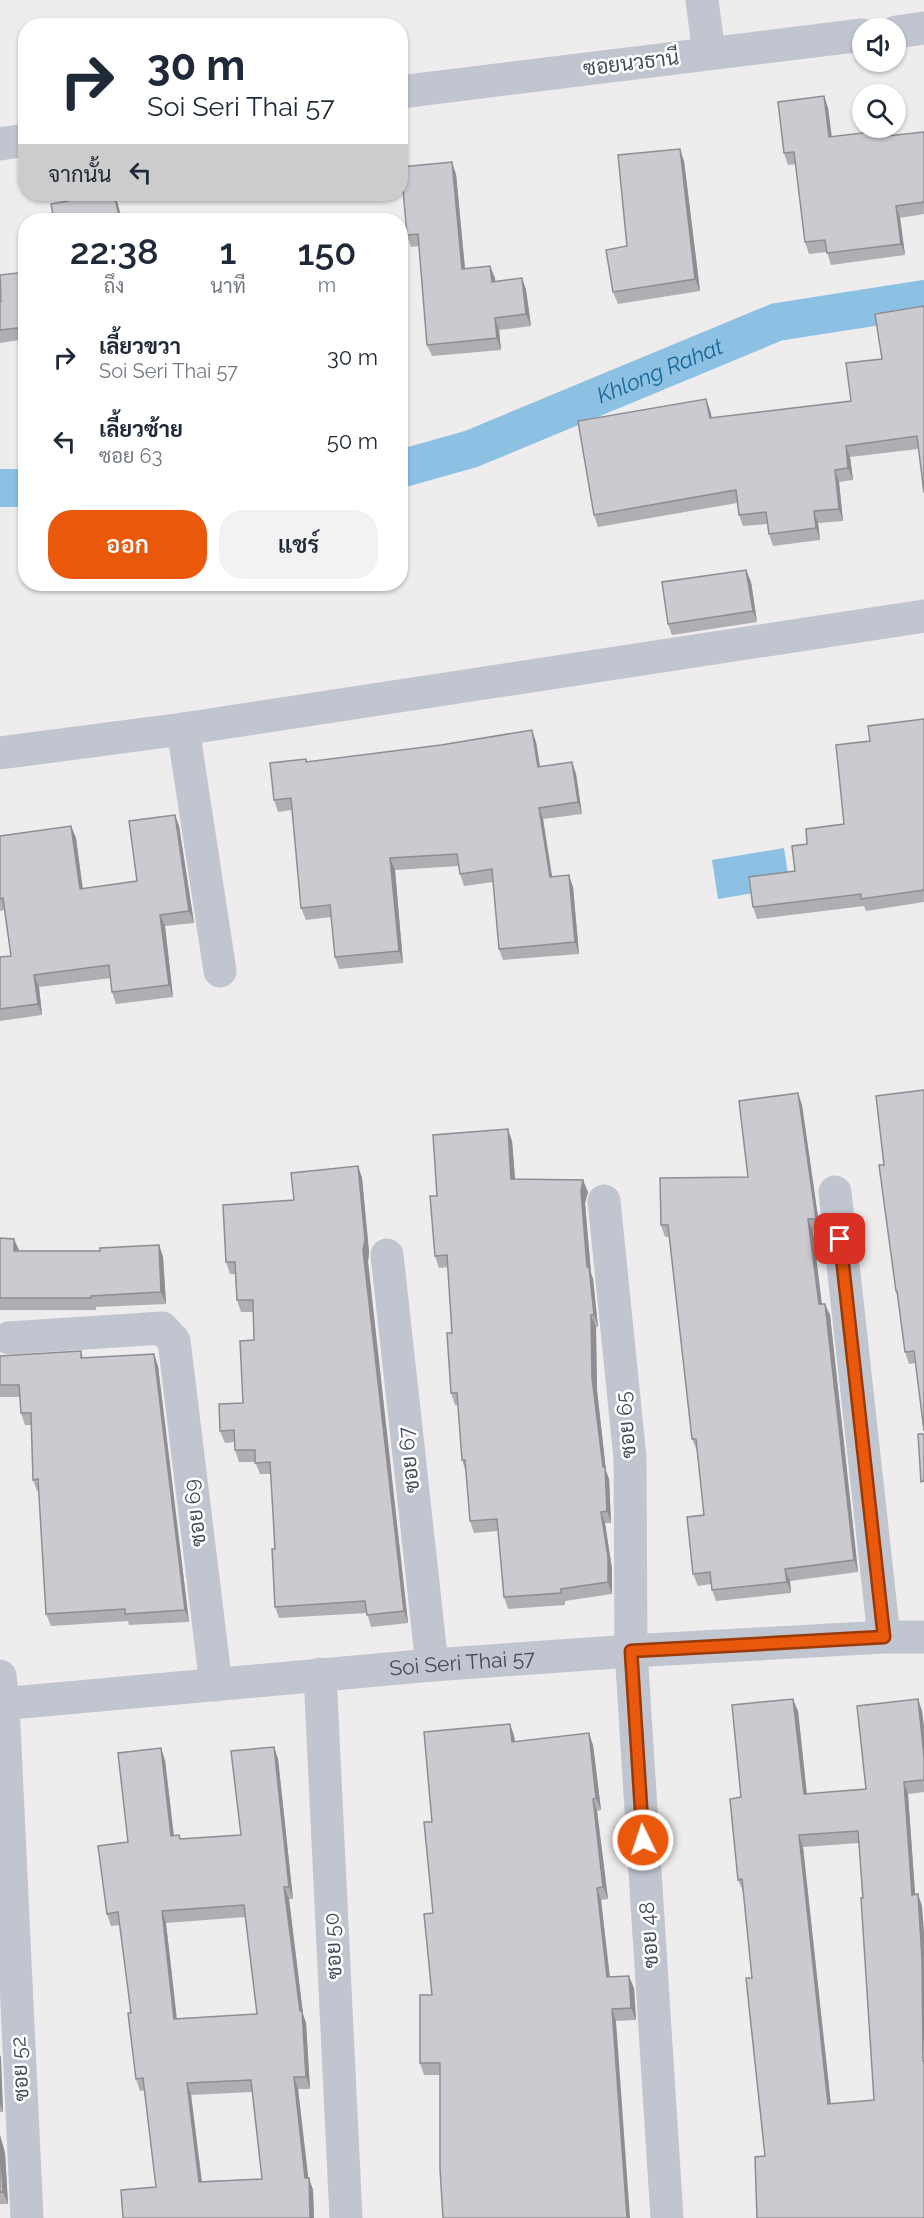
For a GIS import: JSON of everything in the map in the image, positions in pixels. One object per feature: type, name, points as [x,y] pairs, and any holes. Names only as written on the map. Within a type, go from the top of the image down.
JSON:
[{"type":"street","points":[[702,0],[709,53]]},
{"type":"street","points":[[906,31],[924,28]]},
{"type":"street","name":"ซอยนวธานี","points":[[408,91],[852,36]]},
{"type":"street","points":[[0,144],[18,141]]},
{"type":"street","points":[[0,753],[183,729],[924,616]]},
{"type":"street","points":[[183,729],[220,972]]},
{"type":"street","points":[[835,1192],[884,1637]]},
{"type":"street","name":"ซอย 65","points":[[604,1201],[630,1458],[631,1651]]},
{"type":"street","name":"ซอย 67","points":[[387,1255],[432,1665]]},
{"type":"street","name":"ซอย 69","points":[[9,1338],[162,1328],[174,1341],[216,1685]]},
{"type":"street","name":"Soi Seri Thai 57","points":[[1,1694],[216,1685],[320,1674],[631,1651],[884,1637],[924,1637]]},
{"type":"street","name":"ซอย 48","points":[[631,1651],[667,2218]]},
{"type":"street","name":"ซอย 50","points":[[320,1674],[346,2218]]},
{"type":"street","name":"ซอย 52","points":[[1,1694],[27,2218]]},
{"type":"water","points":[[784,848],[790,887],[718,899],[712,860]]},
{"type":"building","points":[[824,96],[829,137],[852,134],[852,138],[906,138],[906,134],[924,132],[924,202],[896,206],[901,244],[827,253],[825,240],[805,242],[794,152],[784,153],[778,102]]},
{"type":"building","points":[[680,149],[695,279],[613,292],[606,250],[627,246],[618,155]]},
{"type":"building","points":[[452,162],[462,269],[490,266],[492,282],[522,278],[526,314],[495,318],[497,338],[427,345],[418,234],[408,235],[408,213],[405,213],[404,201],[408,201],[408,166]]},
{"type":"building","points":[[67,201],[116,201],[118,213],[53,213],[51,204]]},
{"type":"building","points":[[18,273],[18,328],[0,330],[0,275]]},
{"type":"building","points":[[924,306],[924,493],[917,436],[846,446],[848,468],[835,470],[839,509],[814,511],[816,528],[769,534],[766,512],[739,515],[736,490],[594,515],[578,421],[706,399],[710,418],[851,401],[846,363],[882,359],[875,314]]},
{"type":"building","points":[[746,570],[753,611],[668,624],[662,582]]},
{"type":"building","points":[[924,719],[924,890],[861,899],[861,894],[753,907],[749,877],[795,871],[792,846],[807,844],[806,829],[844,824],[836,745],[870,741],[868,726]]},
{"type":"building","points":[[532,730],[538,767],[572,762],[578,802],[539,808],[550,877],[569,875],[575,942],[499,949],[492,869],[460,874],[457,854],[390,858],[399,951],[335,957],[330,905],[301,908],[291,798],[274,800],[270,763],[306,759],[306,762],[441,745]]},
{"type":"building","points":[[175,815],[189,911],[160,915],[169,985],[112,992],[109,965],[34,975],[38,1004],[0,1009],[0,957],[11,956],[3,898],[0,899],[0,836],[71,826],[80,889],[137,881],[129,821]]},
{"type":"building","points":[[924,1090],[924,1431],[914,1351],[905,1352],[896,1291],[879,1165],[884,1165],[876,1096]]},
{"type":"building","points":[[798,1093],[816,1219],[808,1219],[819,1304],[825,1304],[854,1560],[785,1569],[787,1582],[712,1590],[710,1572],[693,1574],[687,1517],[704,1515],[696,1439],[692,1439],[668,1225],[661,1225],[660,1178],[748,1177],[739,1101]]},
{"type":"building","points":[[508,1129],[511,1179],[583,1180],[581,1191],[587,1267],[589,1267],[594,1315],[591,1315],[592,1378],[603,1467],[605,1467],[607,1511],[601,1512],[608,1557],[608,1582],[561,1589],[561,1593],[504,1597],[497,1519],[470,1521],[457,1393],[451,1393],[447,1333],[452,1333],[447,1255],[435,1256],[430,1196],[437,1196],[433,1135]]},
{"type":"building","points":[[358,1166],[365,1240],[363,1250],[404,1611],[367,1615],[365,1601],[275,1607],[272,1549],[275,1549],[270,1462],[255,1463],[255,1450],[235,1450],[234,1430],[220,1431],[219,1404],[243,1403],[240,1341],[254,1340],[253,1300],[237,1300],[235,1262],[226,1262],[223,1205],[294,1200],[291,1173]]},
{"type":"building","points":[[0,1238],[14,1239],[14,1251],[100,1251],[100,1248],[159,1245],[161,1292],[91,1296],[91,1298],[0,1298]]},
{"type":"building","points":[[81,1351],[81,1358],[154,1354],[185,1610],[125,1614],[125,1609],[46,1614],[38,1479],[33,1480],[31,1413],[21,1413],[19,1385],[0,1385],[0,1356]]},
{"type":"building","points":[[918,1434],[924,1434],[924,1481],[921,1482]]},
{"type":"building","points":[[793,1699],[804,1794],[866,1789],[857,1706],[918,1699],[924,1780],[904,1782],[912,1895],[918,1894],[922,1959],[924,2218],[757,2218],[755,2157],[765,2156],[746,1978],[752,1978],[742,1879],[738,1880],[730,1799],[741,1797],[732,1705]],"holes":[[[858,1831],[863,1898],[861,1898],[874,2100],[828,2104],[799,1835]]]},
{"type":"building","points":[[510,1724],[512,1742],[589,1733],[596,1798],[593,1799],[603,1887],[597,1888],[607,1977],[629,1976],[631,2008],[612,2009],[627,2218],[443,2218],[440,2169],[440,2063],[420,2063],[420,1995],[432,1995],[424,1914],[433,1913],[424,1822],[432,1822],[424,1732]]},
{"type":"building","points":[[274,1747],[289,1887],[284,1887],[300,2011],[302,2011],[306,2077],[294,2077],[305,2178],[309,2178],[310,2218],[123,2218],[121,2190],[156,2187],[143,2078],[136,2079],[128,2013],[131,2013],[118,1912],[107,1914],[98,1846],[128,1842],[118,1753],[161,1748],[171,1836],[179,1835],[180,1839],[241,1835],[231,1751]],"holes":[[[244,1905],[257,2014],[174,2019],[162,1911]],[[251,2080],[262,2179],[199,2182],[187,2083]]]},
{"type":"building","points":[[0,2138],[3,2192],[0,2192]]},
{"type":"waterway","name":"Khlong Rahat","points":[[408,467],[471,449],[777,322],[924,299]]},
{"type":"waterway","name":"Khlong Rahat","points":[[0,488],[18,488]]},
{"type":"route","points":[[643,1840],[631,1651],[884,1637],[840,1239]]}]
